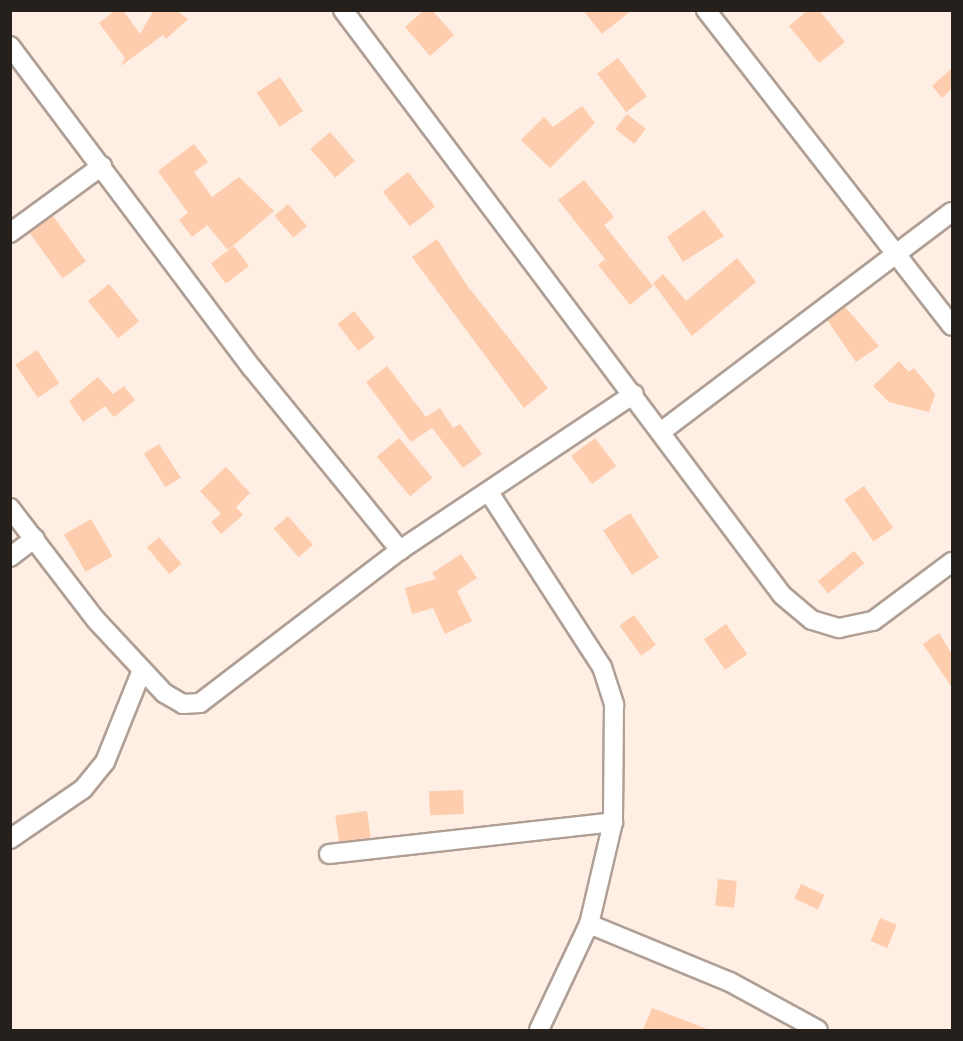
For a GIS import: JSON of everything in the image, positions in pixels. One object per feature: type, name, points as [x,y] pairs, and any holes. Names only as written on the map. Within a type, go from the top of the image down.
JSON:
[{"type":"street","points":[[343,10],[662,431],[727,526],[782,595],[812,620],[839,628],[873,621],[952,562]]},
{"type":"street","points":[[706,10],[952,326]]},
{"type":"street","points":[[10,46],[252,368],[400,550]]},
{"type":"street","points":[[10,233],[102,166]]},
{"type":"street","points":[[662,431],[897,256],[952,212]]},
{"type":"street","points":[[10,508],[96,620],[142,670],[183,704],[200,703],[400,550],[490,494],[634,394]]},
{"type":"street","points":[[490,494],[602,667],[614,705],[617,756],[613,822],[589,924],[539,1030]]},
{"type":"street","points":[[10,557],[35,538]]},
{"type":"street","points":[[10,839],[83,789],[105,762],[142,670]]},
{"type":"street","points":[[328,854],[613,822]]},
{"type":"street","points":[[589,924],[730,982],[818,1030]]},
{"type":"building","points":[[116,10],[123,10],[140,34],[154,10],[176,10],[188,19],[166,39],[163,35],[121,66],[125,58],[99,23]]},
{"type":"building","points":[[424,10],[432,10],[454,35],[430,56],[405,27]]},
{"type":"building","points":[[583,10],[632,10],[602,34]]},
{"type":"building","points":[[808,10],[819,10],[845,42],[819,63],[789,26]]},
{"type":"building","points":[[618,58],[647,96],[626,112],[597,74]]},
{"type":"building","points":[[952,68],[952,89],[942,98],[932,86]]},
{"type":"building","points":[[280,77],[303,111],[280,127],[257,93]]},
{"type":"building","points":[[582,106],[595,123],[550,168],[521,140],[544,117],[553,127]]},
{"type":"building","points":[[627,114],[646,129],[634,144],[615,129]]},
{"type":"building","points":[[330,132],[355,161],[335,178],[310,149]]},
{"type":"building","points":[[194,144],[208,162],[194,172],[212,197],[239,177],[274,211],[228,250],[207,225],[192,237],[179,220],[188,213],[158,171]]},
{"type":"building","points":[[408,172],[435,207],[410,226],[383,192]]},
{"type":"building","points":[[584,180],[614,217],[604,225],[653,286],[630,305],[598,265],[605,259],[558,200]]},
{"type":"building","points":[[288,204],[307,226],[293,238],[274,216]]},
{"type":"building","points":[[704,210],[724,236],[683,262],[667,237]]},
{"type":"building","points":[[53,216],[86,261],[62,278],[30,233]]},
{"type":"building","points":[[437,239],[466,284],[548,388],[524,408],[412,257]]},
{"type":"building","points":[[234,246],[249,266],[226,283],[211,263]]},
{"type":"building","points":[[737,258],[756,282],[692,336],[653,283],[663,274],[686,301]]},
{"type":"building","points":[[109,284],[139,321],[118,338],[88,301]]},
{"type":"building","points":[[845,307],[879,346],[856,362],[827,320]]},
{"type":"building","points":[[354,311],[375,338],[358,351],[337,324]]},
{"type":"building","points":[[37,350],[59,383],[38,398],[15,365]]},
{"type":"building","points":[[899,361],[909,372],[914,368],[935,394],[929,412],[889,402],[873,386]]},
{"type":"building","points":[[387,366],[426,417],[440,408],[453,428],[460,424],[482,454],[463,468],[432,428],[411,442],[366,382]]},
{"type":"building","points":[[98,377],[113,394],[124,386],[135,400],[114,417],[105,406],[83,422],[69,401]]},
{"type":"building","points":[[399,438],[432,478],[410,496],[377,457]]},
{"type":"building","points":[[595,438],[616,466],[592,484],[571,456]]},
{"type":"building","points":[[159,444],[181,478],[166,487],[144,454]]},
{"type":"building","points":[[226,467],[250,493],[236,507],[243,515],[221,534],[211,522],[221,514],[200,491]]},
{"type":"building","points":[[864,486],[893,528],[874,542],[844,500]]},
{"type":"building","points":[[630,513],[659,557],[632,575],[603,530]]},
{"type":"building","points":[[288,516],[313,545],[299,557],[274,528]]},
{"type":"building","points":[[91,519],[112,556],[86,572],[64,534]]},
{"type":"building","points":[[159,537],[181,564],[169,574],[147,547]]},
{"type":"building","points":[[854,551],[864,563],[828,593],[818,581]]},
{"type":"building","points":[[461,554],[477,578],[457,591],[472,621],[445,634],[433,608],[412,614],[405,588],[436,579],[432,573]]},
{"type":"building","points":[[634,615],[656,645],[641,656],[619,626]]},
{"type":"building","points":[[726,624],[747,654],[725,670],[704,639]]},
{"type":"building","points":[[939,633],[952,654],[952,688],[923,644]]},
{"type":"building","points":[[463,790],[464,814],[430,815],[429,791]]},
{"type":"building","points":[[367,811],[371,838],[339,842],[335,815]]},
{"type":"building","points":[[718,879],[737,881],[734,908],[715,906]]},
{"type":"building","points":[[801,884],[825,895],[818,909],[794,899]]},
{"type":"building","points":[[880,918],[897,925],[887,948],[871,941]]},
{"type":"building","points":[[652,1008],[707,1029],[707,1030],[643,1030]]}]
